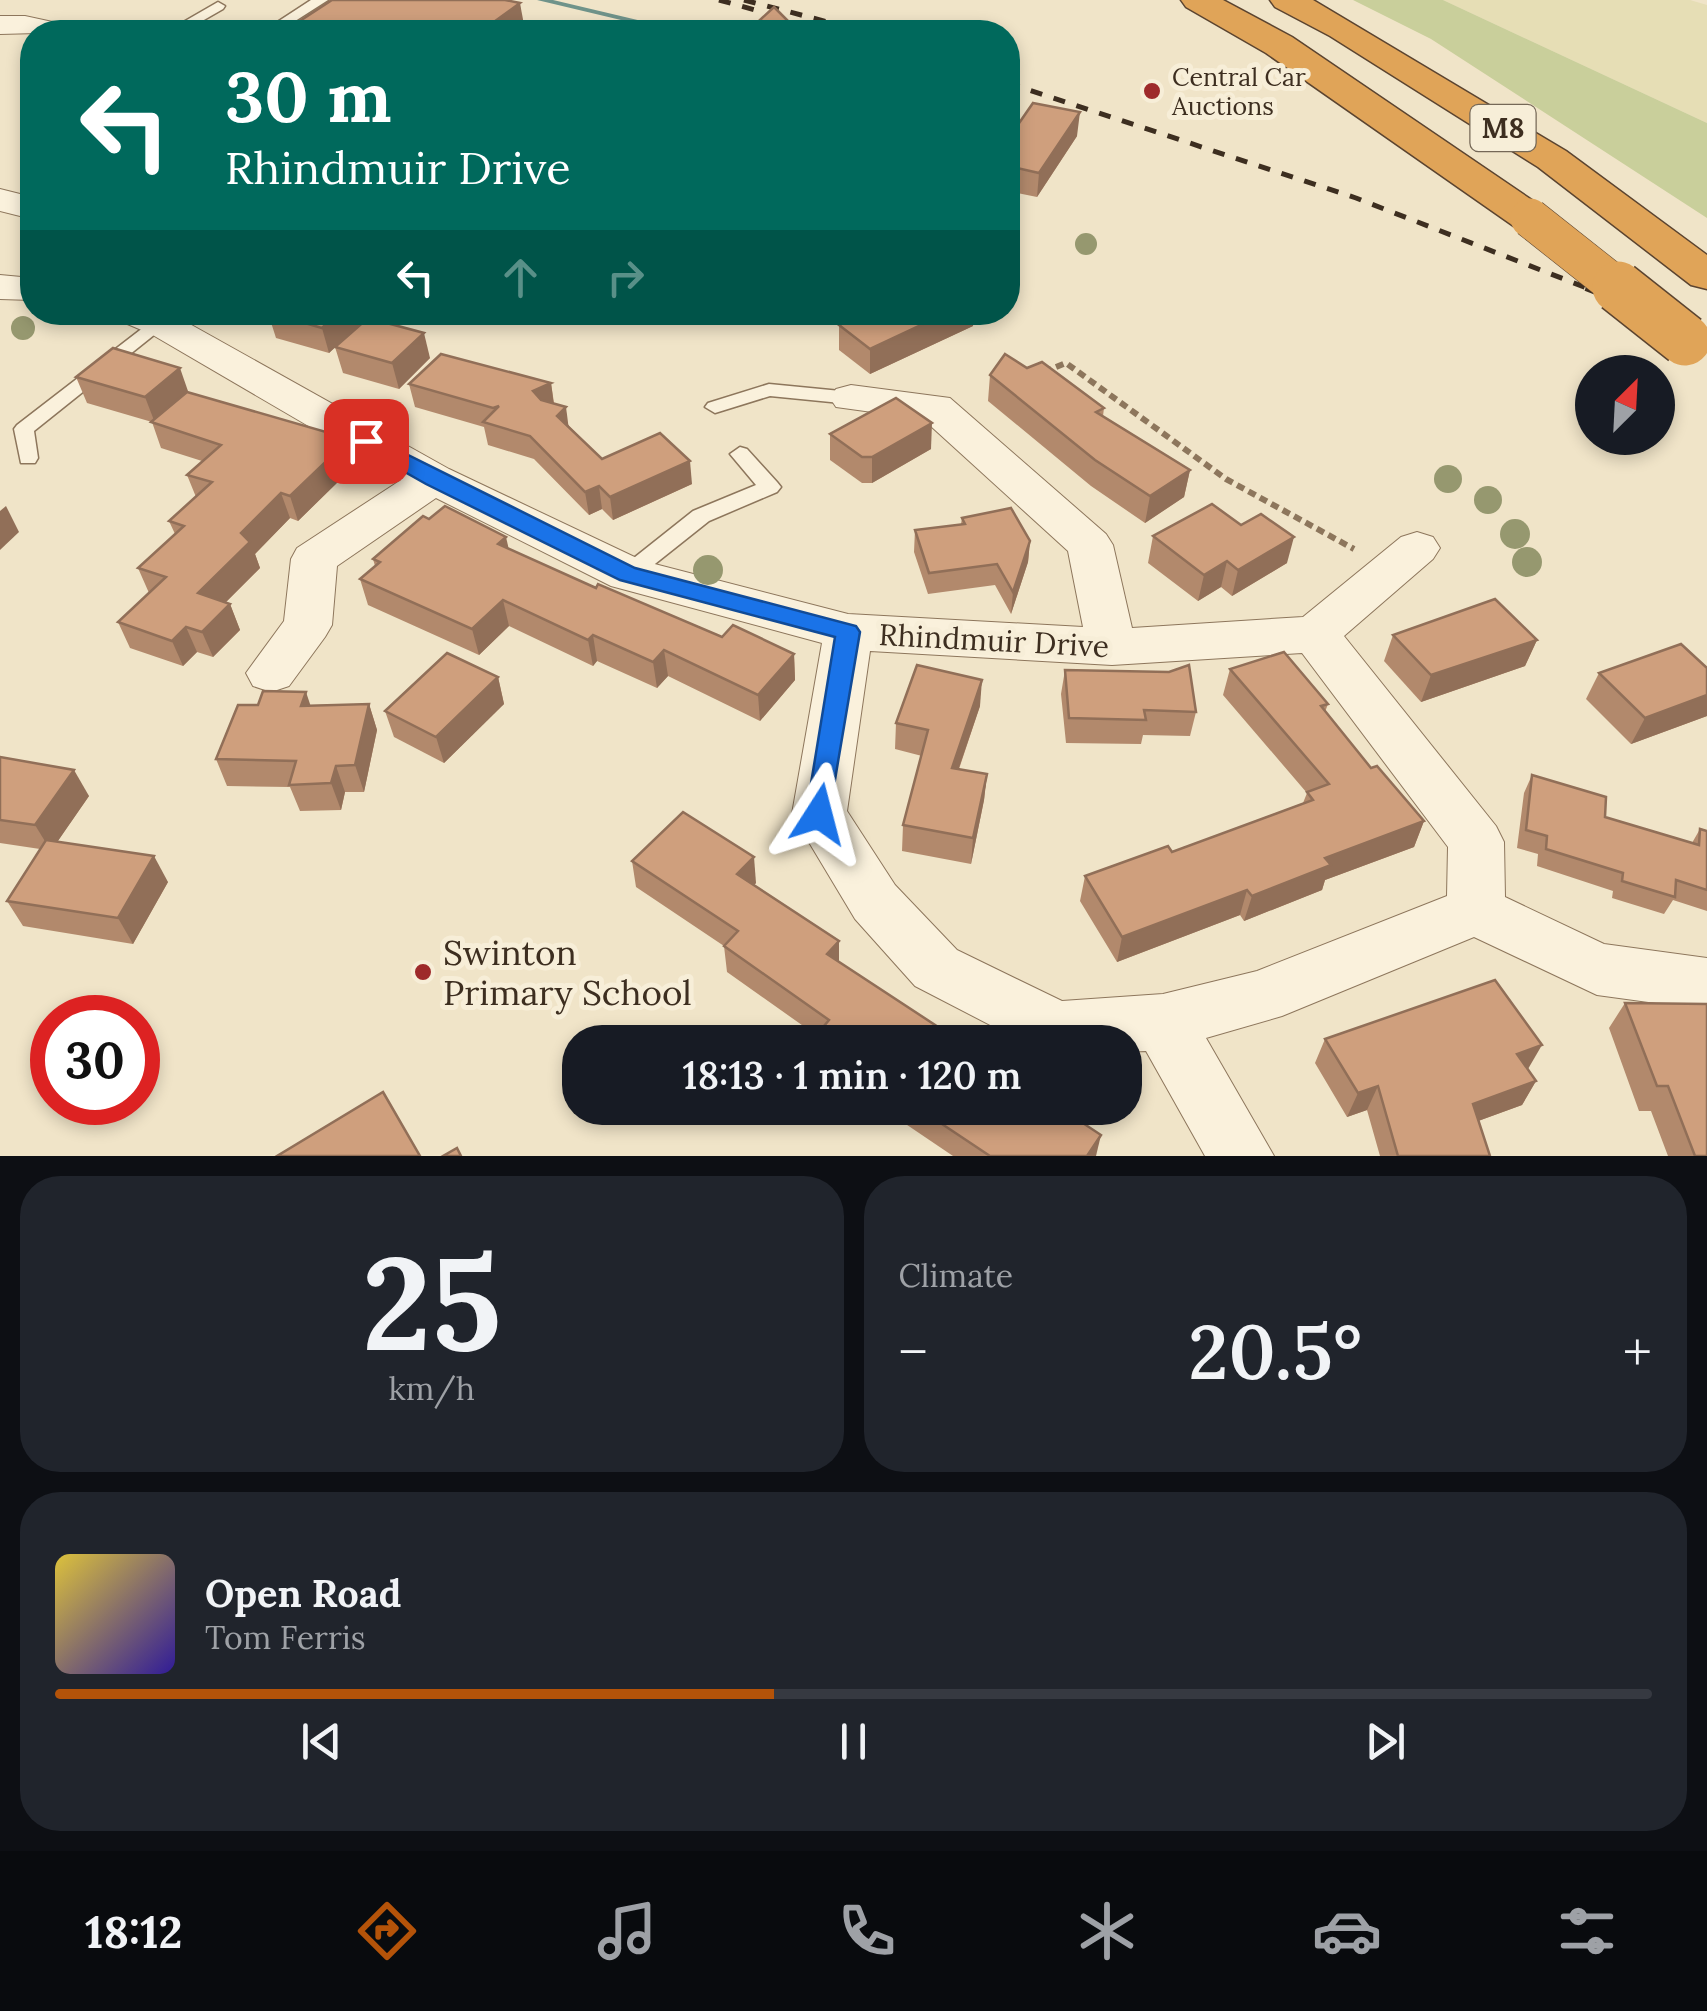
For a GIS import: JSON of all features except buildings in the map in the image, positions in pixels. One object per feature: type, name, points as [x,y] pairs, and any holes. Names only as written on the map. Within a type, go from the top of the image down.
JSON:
[{"type":"highway","name":"M8","points":[[1198,0],[1279,45],[1530,218],[1700,354]]},
{"type":"highway","name":"M8","points":[[1287,0],[1342,28],[1552,159],[1707,276]]},
{"type":"street","name":"Rhindmuir Drive","points":[[158,325],[434,479],[628,574],[848,632],[1112,647],[1314,634]]},
{"type":"street","points":[[851,398],[935,407],[1090,545],[1112,647]]},
{"type":"street","points":[[271,673],[308,625],[314,559],[434,479]]},
{"type":"street","points":[[1403,560],[1314,634],[1476,842],[1476,910]]},
{"type":"street","points":[[848,632],[819,814],[874,902],[936,968],[1057,1029],[1163,1022],[1261,997],[1476,910],[1597,969],[1707,984]]},
{"type":"street","points":[[1163,1022],[1241,1156]]},
{"type":"lane","points":[[288,20],[321,0]]},
{"type":"lane","points":[[194,20],[218,6]]},
{"type":"lane","points":[[28,458],[24,429],[137,325]]},
{"type":"lane","points":[[715,407],[769,390],[851,398]]},
{"type":"lane","points":[[628,574],[702,516],[770,486],[740,454]]},
{"type":"path","points":[[1034,376],[1066,363],[1226,479],[1296,515],[1403,560]]},
{"type":"shaded area","points":[[1443,0],[1690,0],[1707,5],[1707,123]]},
{"type":"green space","points":[[1353,0],[1443,0],[1707,123],[1707,218],[1431,39]]},
{"type":"waterway","points":[[541,0],[633,20]]},
{"type":"railway","points":[[719,0],[755,10]]},
{"type":"railway","points":[[744,0],[820,20]]},
{"type":"railway","points":[[1020,87],[1356,198],[1592,290]]},
{"type":"railway","points":[[1586,287],[1707,334]]},
{"type":"place","name":"Central Car Auctions","points":[[1152,91]]},
{"type":"place","name":"Swinton Primary School","points":[[423,972]]},
{"type":"route","points":[[366,441],[434,479],[628,574],[848,632],[819,814]]}]
